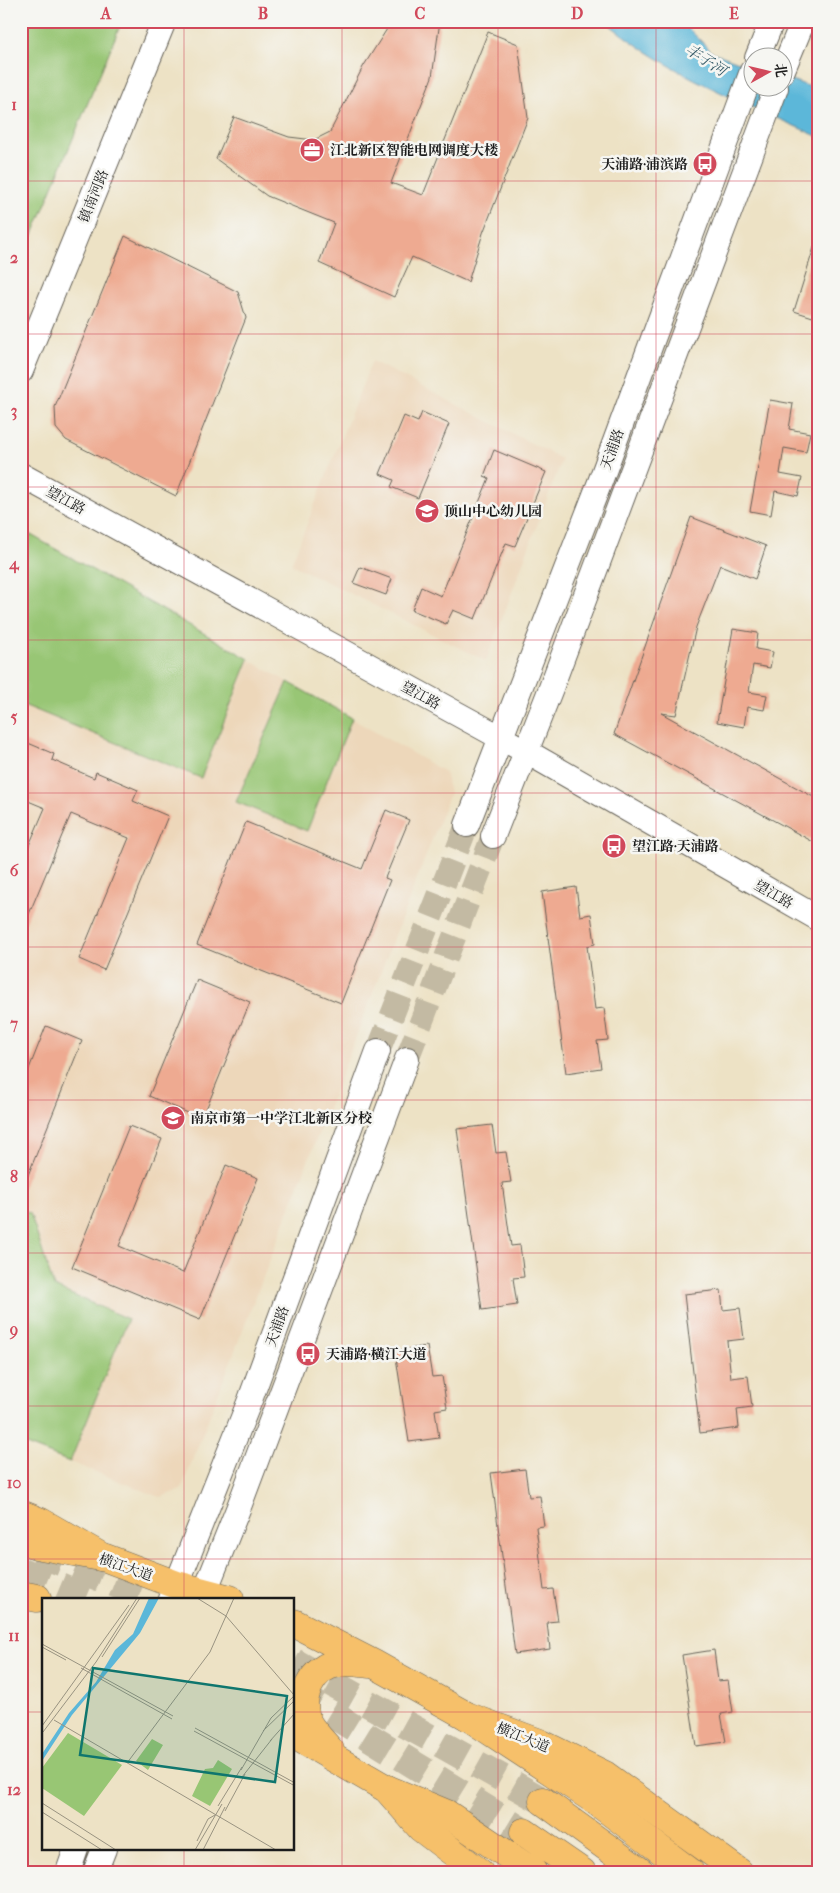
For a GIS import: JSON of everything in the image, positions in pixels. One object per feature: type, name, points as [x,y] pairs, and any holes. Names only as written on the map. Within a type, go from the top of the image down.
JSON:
[{"type":"main road","points":[[21,1514],[41,1522],[102,1557]]},
{"type":"main road","name":"横江大道","points":[[21,1540],[36,1546],[102,1557],[174,1592],[213,1597]]},
{"type":"main road","name":"横江大道","points":[[295,1624],[374,1664],[467,1716],[540,1743],[605,1774],[739,1872]]},
{"type":"main road","points":[[337,1760],[308,1723],[304,1701],[309,1683],[321,1669],[338,1663],[374,1664]]},
{"type":"main road","points":[[467,1716],[593,1799],[690,1872]]},
{"type":"main road","points":[[295,1735],[387,1789],[447,1814],[533,1872]]},
{"type":"main road","points":[[387,1789],[421,1828],[479,1872]]},
{"type":"main road","points":[[543,1801],[641,1872]]},
{"type":"main road","points":[[524,1832],[582,1872]]},
{"type":"street","name":"镇南河路","points":[[21,372],[164,21]]},
{"type":"street","points":[[761,48],[772,21]]},
{"type":"street","points":[[792,48],[803,21]]},
{"type":"street","name":"天浦路","points":[[467,825],[603,473],[742,98]]},
{"type":"street","name":"天浦路","points":[[493,836],[706,279],[772,98]]},
{"type":"street","name":"望江路","points":[[21,475],[501,738],[819,919]]},
{"type":"street","name":"天浦路","points":[[174,1592],[250,1400],[378,1050]]},
{"type":"street","name":"天浦路","points":[[213,1597],[244,1495],[407,1059]]},
{"type":"street","points":[[68,1872],[76,1850]]},
{"type":"street","points":[[95,1872],[104,1850]]},
{"type":"shaded area","name":"顶山中心幼儿园","points":[[372,361],[562,459],[486,661],[291,564]]},
{"type":"shaded area","name":"南京市第一中学江北新区分校","points":[[21,535],[31,535],[445,772],[450,793],[181,1490],[160,1497],[21,1443]]},
{"type":"green space","points":[[21,21],[122,21],[21,263]]},
{"type":"green space","points":[[21,535],[31,535],[249,659],[201,778],[21,704]]},
{"type":"green space","points":[[288,682],[352,718],[307,831],[236,802]]},
{"type":"green space","points":[[21,1211],[30,1213],[54,1287],[128,1319],[70,1462],[21,1443]]},
{"type":"water","name":"丰子河","points":[[605,21],[681,21],[712,52],[742,63],[742,98],[792,98],[792,80],[819,90],[819,137],[708,86],[655,57]]},
{"type":"building","name":"江北新区智能电网调度大楼","points":[[392,21],[440,21],[432,77],[391,183],[423,195],[488,32],[518,44],[528,118],[483,233],[468,282],[412,257],[394,297],[319,263],[334,223],[267,196],[216,159],[234,117],[289,137],[314,140],[330,132],[363,67]]},
{"type":"building","points":[[125,236],[238,292],[246,318],[176,496],[66,440],[56,428],[55,407]]},
{"type":"building","points":[[816,241],[819,242],[819,319],[794,311]]},
{"type":"building","points":[[770,400],[793,404],[789,429],[810,433],[806,452],[784,448],[780,474],[802,478],[798,496],[775,491],[771,515],[750,511]]},
{"type":"building","points":[[422,412],[449,424],[418,498],[391,487],[394,480],[380,474],[404,416],[418,422]]},
{"type":"building","points":[[494,450],[546,472],[515,546],[506,543],[475,619],[453,610],[446,624],[412,610],[421,587],[441,596],[489,478],[484,476]]},
{"type":"building","points":[[691,517],[766,546],[755,579],[720,565],[696,627],[676,715],[661,713],[819,800],[819,845],[614,734]]},
{"type":"building","points":[[360,567],[392,579],[386,595],[353,583]]},
{"type":"building","points":[[733,629],[758,633],[756,649],[773,652],[770,668],[753,665],[749,692],[767,695],[764,710],[747,707],[744,727],[717,722]]},
{"type":"building","points":[[21,740],[54,754],[52,760],[94,778],[96,772],[138,790],[133,801],[168,816],[104,970],[79,959],[129,838],[71,814],[21,933],[21,864],[45,808],[21,798]]},
{"type":"building","points":[[386,810],[409,820],[385,878],[390,880],[341,1003],[197,945],[246,822],[362,869]]},
{"type":"building","points":[[576,887],[580,916],[591,914],[595,944],[587,946],[595,1009],[604,1008],[608,1040],[597,1041],[601,1068],[566,1073],[542,892]]},
{"type":"building","points":[[197,980],[250,1002],[202,1119],[149,1096]]},
{"type":"building","points":[[46,1026],[82,1041],[22,1190],[21,1089]]},
{"type":"building","points":[[492,1125],[496,1153],[506,1152],[511,1182],[502,1183],[511,1246],[520,1245],[524,1277],[513,1278],[517,1305],[482,1310],[457,1129]]},
{"type":"building","points":[[129,1126],[162,1139],[119,1246],[183,1273],[226,1165],[258,1178],[200,1320],[72,1267]]},
{"type":"building","points":[[721,1290],[723,1310],[740,1308],[744,1339],[727,1341],[731,1378],[748,1376],[752,1407],[737,1409],[739,1428],[700,1433],[684,1294]]},
{"type":"building","points":[[427,1346],[432,1377],[442,1376],[447,1408],[435,1410],[439,1438],[409,1442],[395,1351]]},
{"type":"building","points":[[525,1469],[529,1497],[540,1496],[544,1526],[536,1527],[544,1590],[553,1589],[558,1621],[547,1622],[550,1649],[515,1654],[491,1473]]},
{"type":"building","points":[[714,1650],[718,1681],[728,1680],[733,1712],[721,1714],[726,1742],[696,1746],[682,1655]]},
{"type":"tunnel","points":[[378,1051],[467,825]]},
{"type":"tunnel","points":[[407,1059],[493,836]]},
{"type":"tunnel","points":[[36,1552],[151,1598]]},
{"type":"tunnel","points":[[21,1571],[86,1598]]},
{"type":"tunnel","points":[[295,1663],[543,1801]]},
{"type":"tunnel","points":[[295,1692],[524,1832]]},
{"type":"place","name":"江北新区智能电网调度大楼","points":[[312,150]]},
{"type":"place","name":"天浦路·浦滨路","points":[[705,164]]},
{"type":"place","name":"顶山中心幼儿园","points":[[427,511]]},
{"type":"place","name":"望江路·天浦路","points":[[614,846]]},
{"type":"place","name":"南京市第一中学江北新区分校","points":[[173,1118]]},
{"type":"place","name":"天浦路·横江大道","points":[[308,1354]]}]
